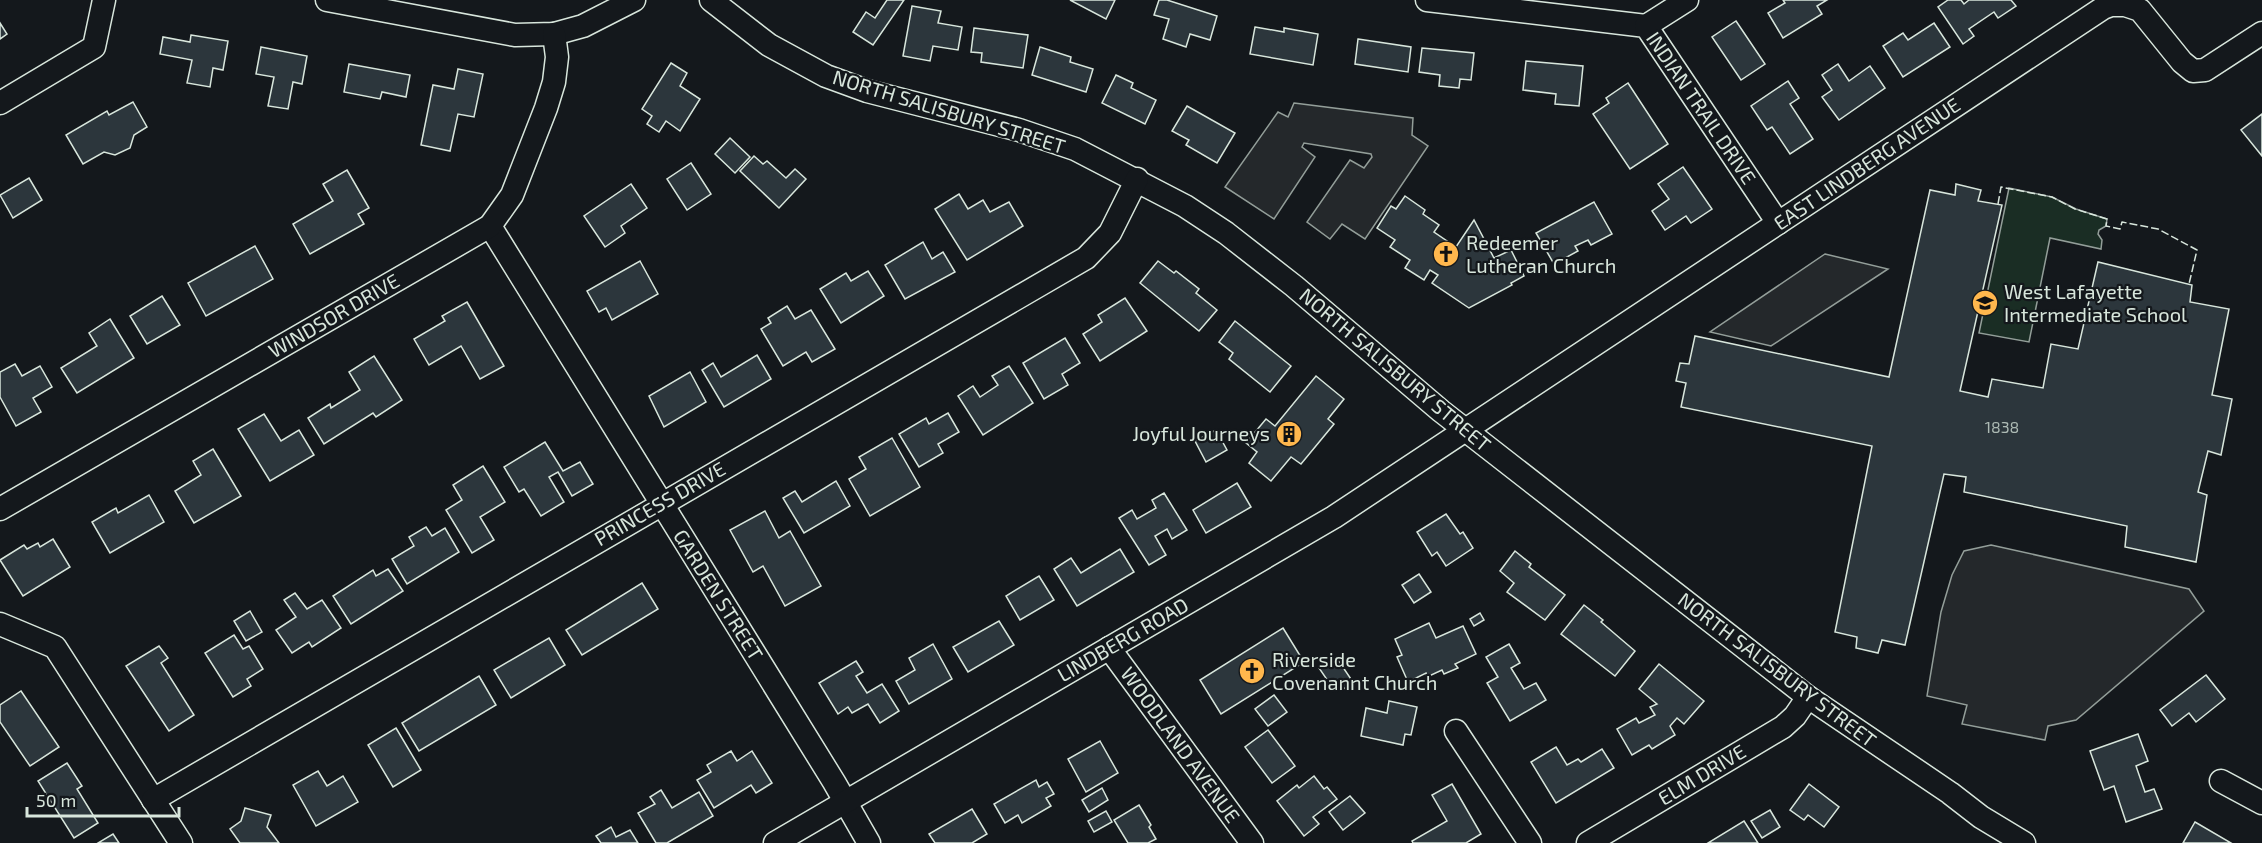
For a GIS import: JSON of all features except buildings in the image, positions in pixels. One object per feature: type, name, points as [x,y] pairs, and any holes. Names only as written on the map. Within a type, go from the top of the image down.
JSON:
[{"type":"street","points":[[0,103],[94,47],[104,0]]},
{"type":"street","points":[[327,0],[515,35],[554,34],[583,26],[634,0]]},
{"type":"street","name":"NORTH SALISBURY STREET","points":[[711,0],[769,45],[826,76],[867,91],[1019,130],[1075,149],[1137,179],[1185,206],[1226,233],[1294,286],[1466,430],[1808,697],[1950,793],[1981,817],[2024,843]]},
{"type":"street","name":"INDIAN TRAIL DRIVE","points":[[1426,0],[1646,26],[1779,223]]},
{"type":"street","points":[[1646,26],[1687,0]]},
{"type":"street","name":"EAST LINDBERG AVENUE","points":[[1466,430],[2103,8],[2111,5],[2125,5],[2140,10],[2182,62],[2193,71],[2205,70],[2262,33]]},
{"type":"street","name":"WINDSOR DRIVE","points":[[0,509],[490,226],[512,195],[546,108],[554,82],[557,57],[554,34]]},
{"type":"street","name":"PRINCESS DRIVE","points":[[153,800],[1086,258],[1110,233],[1137,179]]},
{"type":"street","name":"GARDEN STREET","points":[[490,226],[846,802],[869,843]]},
{"type":"street","name":"LINDBERG ROAD","points":[[775,843],[1334,517],[1466,430]]},
{"type":"street","points":[[0,624],[55,647],[181,843]]},
{"type":"street","name":"WOODLAND AVENUE","points":[[1109,648],[1252,843]]},
{"type":"street","name":"ELM DRIVE","points":[[1587,843],[1783,727],[1795,716],[1808,697]]},
{"type":"street","points":[[1456,731],[1530,843]]},
{"type":"street","points":[[2221,781],[2262,803]]},
{"type":"green space","points":[[2009,188],[2052,197],[2076,209],[2107,219],[2106,226],[2099,230],[2098,234],[2102,240],[2101,249],[2050,238],[2029,342],[1979,333]]},
{"type":"shaded area","points":[[1294,103],[1413,118],[1412,135],[1428,146],[1365,239],[1342,224],[1330,239],[1307,222],[1350,160],[1364,168],[1372,157],[1371,154],[1304,143],[1302,147],[1315,157],[1274,219],[1225,187],[1278,112],[1288,117]]},
{"type":"shaded area","points":[[1825,254],[1888,269],[1771,346],[1710,332]]},
{"type":"shaded area","points":[[1991,545],[2189,589],[2204,611],[2076,720],[2048,726],[2045,740],[1962,724],[1967,705],[1927,696],[1941,612],[1952,575],[1964,551]]},
{"type":"fence","points":[[1998,204],[2001,187],[2052,197],[2075,209],[2107,219],[2106,226],[2120,229],[2122,222],[2158,229],[2197,250],[2189,284]]},
{"type":"place","name":"Redeemer Lutheran Church","points":[[1446,254]]},
{"type":"place","name":"West Lafayette Intermediate School","points":[[1985,303]]},
{"type":"place","name":"Joyful Journeys","points":[[1289,434]]},
{"type":"place","name":"Riverside Covenannt Church","points":[[1252,671]]}]
